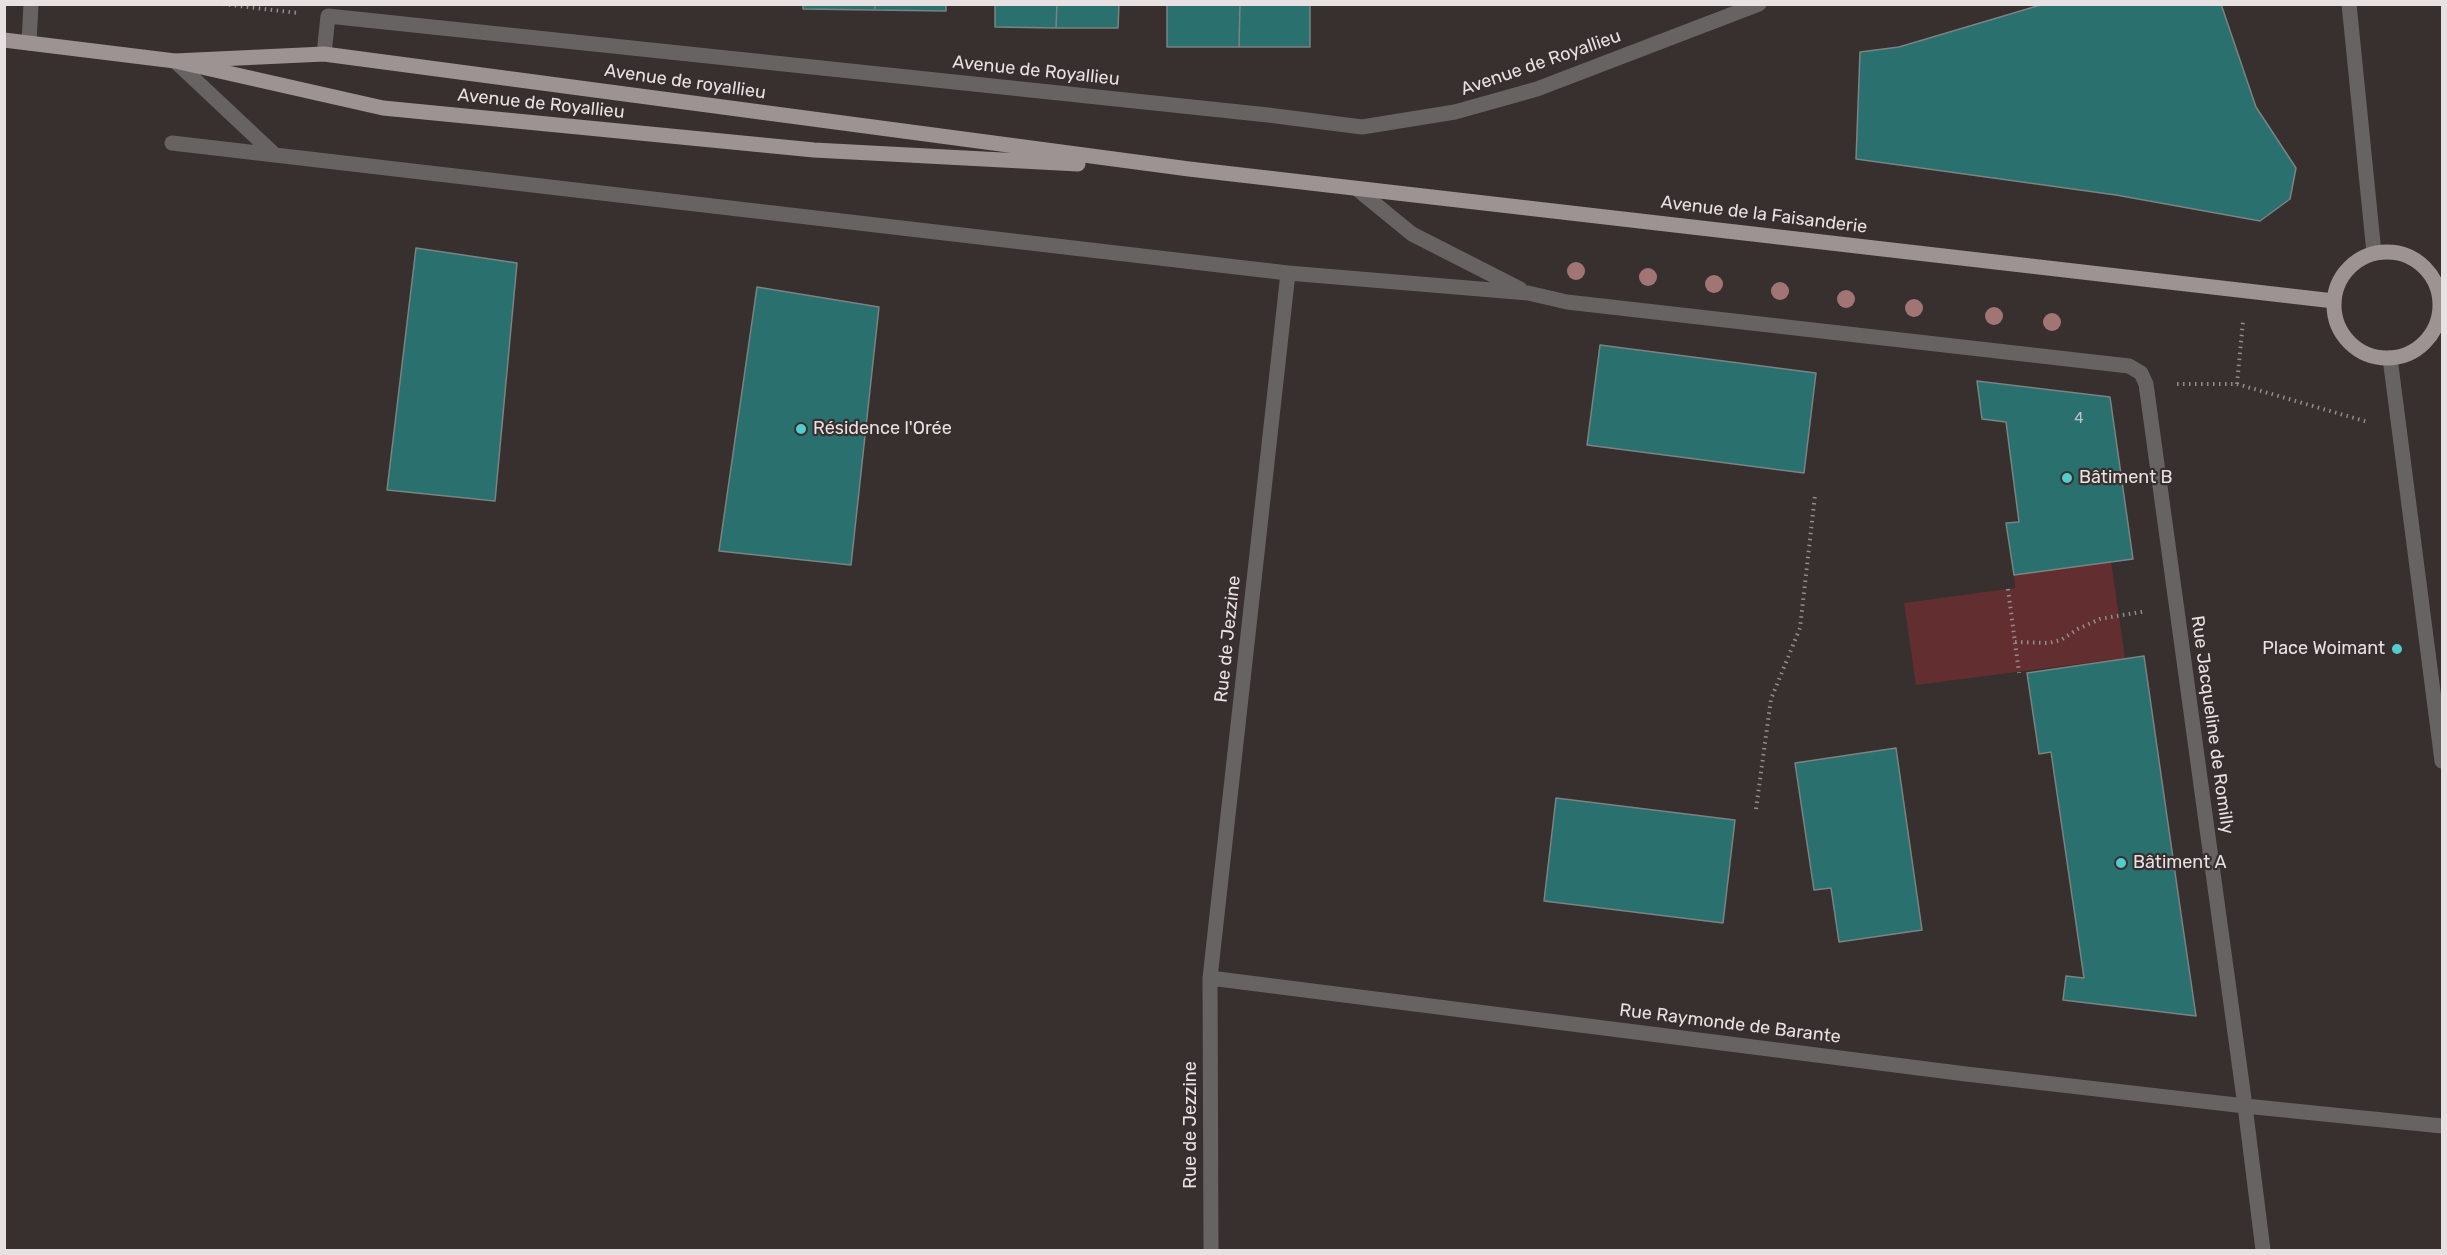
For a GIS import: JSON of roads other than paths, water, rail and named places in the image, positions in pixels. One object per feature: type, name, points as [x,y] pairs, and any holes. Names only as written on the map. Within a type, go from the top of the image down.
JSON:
[{"type":"main road","points":[[4,40],[175,61]]},
{"type":"main road","name":"Avenue de royallieu","points":[[175,61],[324,54],[1189,169]]},
{"type":"main road","name":"Avenue de Royallieu","points":[[175,61],[383,108],[814,150],[1189,169]]},
{"type":"main road","name":"Avenue de la Faisanderie","points":[[1189,169],[2334,301]]},
{"type":"main road","points":[[2391,252],[2408,256],[2423,265],[2434,279],[2441,313],[2434,330],[2423,344],[2408,354],[2390,358],[2372,356],[2356,348],[2343,335],[2335,319],[2334,301],[2337,285],[2346,270],[2359,259],[2374,253],[2391,252]]},
{"type":"street","points":[[29,43],[31,4]]},
{"type":"street","name":"Avenue de Royallieu","points":[[324,54],[328,16],[1268,115],[1362,127],[1455,112],[1537,89],[1759,4]]},
{"type":"street","points":[[2349,4],[2374,253]]},
{"type":"street","points":[[175,61],[275,155]]},
{"type":"street","points":[[172,143],[1288,273],[1528,293]]},
{"type":"street","points":[[1357,189],[1412,234],[1528,293]]},
{"type":"street","name":"Rue de Jezzine","points":[[1211,1251],[1210,978],[1288,273]]},
{"type":"street","name":"Rue Jacqueline de Romilly","points":[[1528,293],[1567,302],[2129,366],[2141,373],[2146,384],[2246,1106],[2263,1251]]},
{"type":"street","points":[[2390,358],[2442,761]]},
{"type":"street","name":"Rue Raymonde de Barante","points":[[1210,978],[1954,1072],[2246,1106],[2442,1125]]},
{"type":"place","name":"Résidence l'Orée","points":[[801,429]]},
{"type":"place","name":"Bâtiment B","points":[[2067,478]]},
{"type":"place","name":"Place Woimant","points":[[2397,649]]},
{"type":"place","name":"Bâtiment A","points":[[2121,863]]}]
